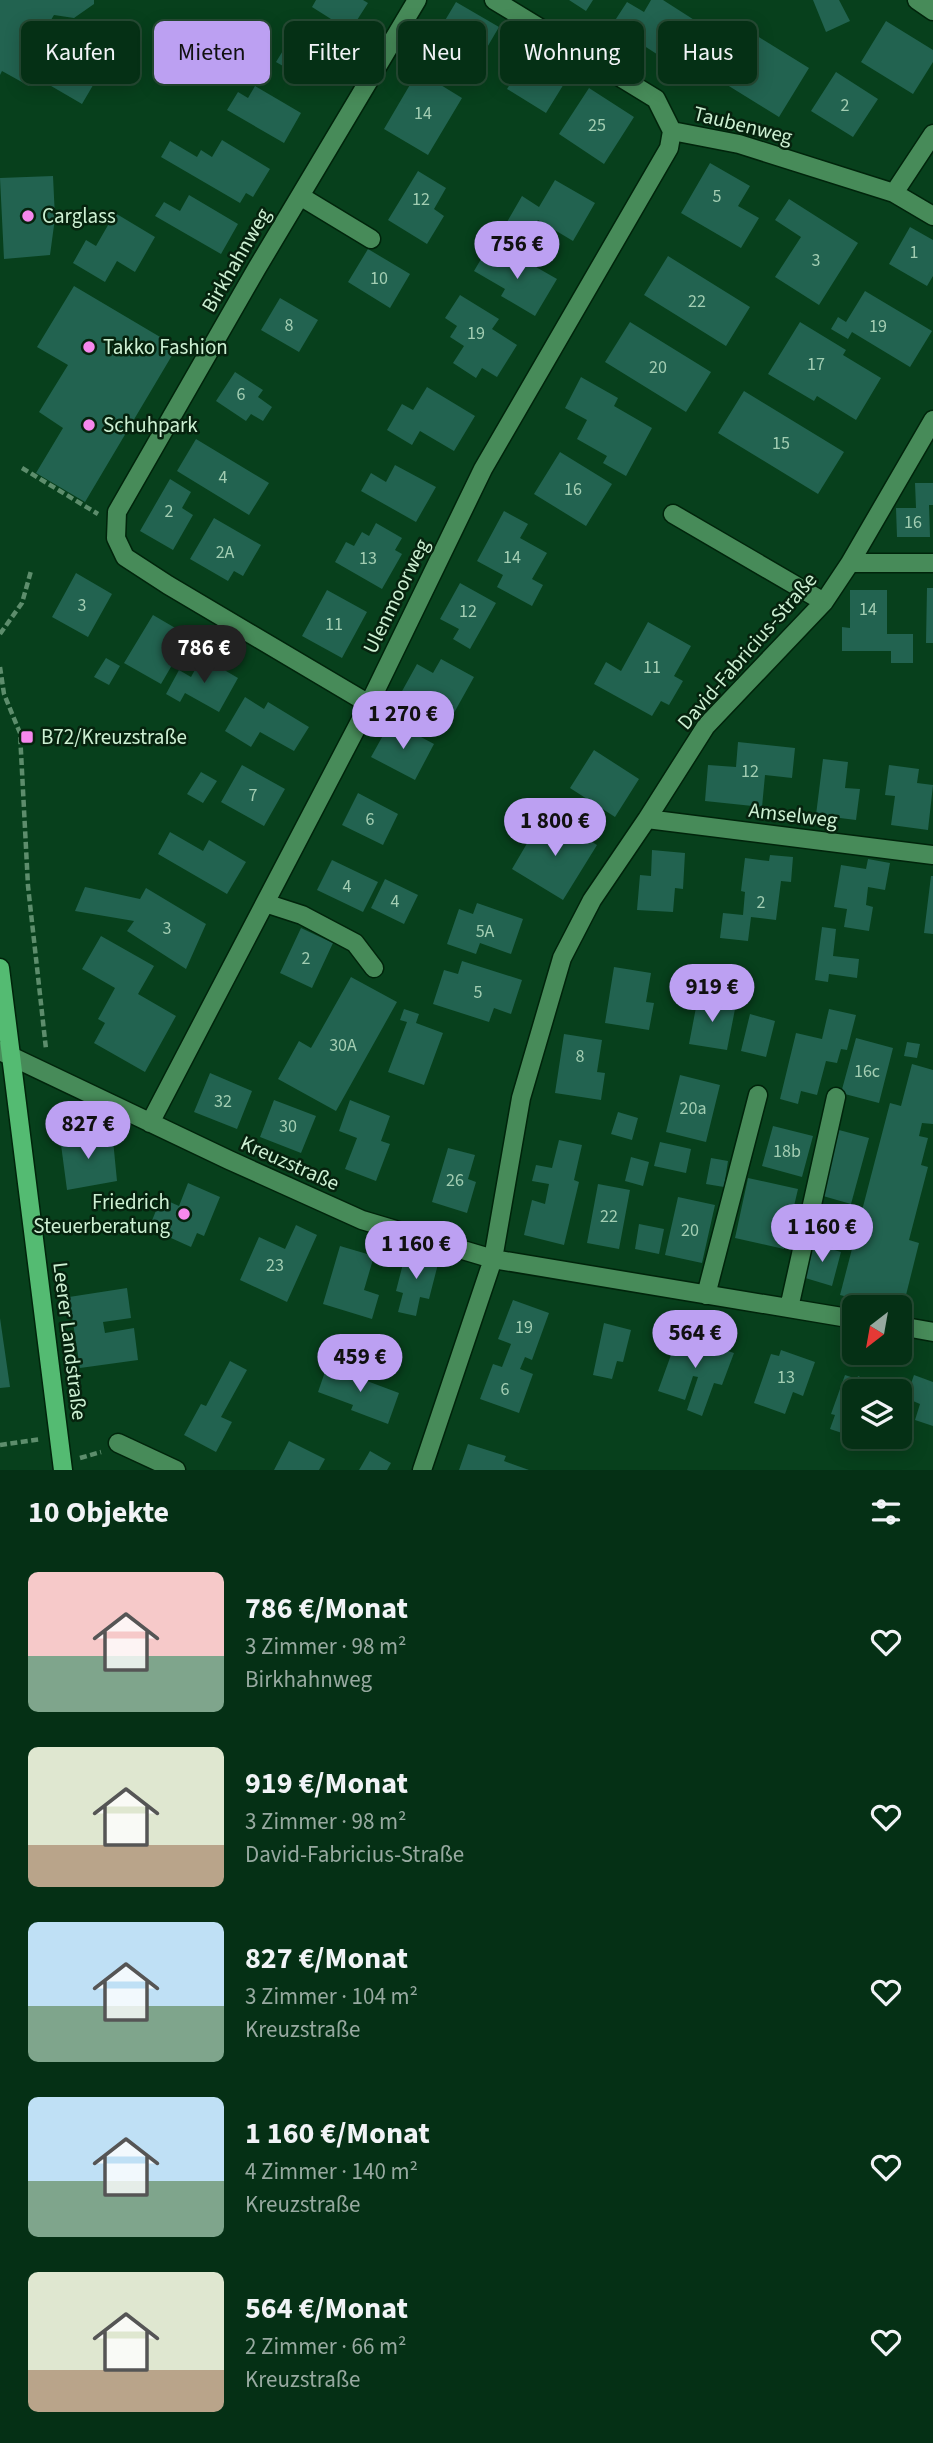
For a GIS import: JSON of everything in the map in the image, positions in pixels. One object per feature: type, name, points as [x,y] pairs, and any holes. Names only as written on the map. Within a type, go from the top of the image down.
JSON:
[{"type":"main road","name":"Leerer Landstraße","points":[[0,968],[6,1054],[62,1465]]},
{"type":"street","name":"Birkhahnweg","points":[[117,525],[117,512],[300,195],[417,0]]},
{"type":"street","name":"Taubenweg","points":[[494,0],[656,99],[672,131],[738,144],[894,193],[933,216]]},
{"type":"street","points":[[916,0],[933,11]]},
{"type":"street","name":"Ulenmoorweg","points":[[150,1123],[369,704],[483,468],[669,148],[672,131]]},
{"type":"street","points":[[894,193],[933,134]]},
{"type":"street","points":[[300,195],[371,239]]},
{"type":"street","name":"David-Fabricius-Straße","points":[[422,1470],[493,1259],[521,1098],[562,958],[592,900],[648,819],[706,726],[824,602],[850,563],[933,420]]},
{"type":"street","points":[[673,514],[824,602]]},
{"type":"street","points":[[117,525],[116,538],[125,557],[369,704]]},
{"type":"street","points":[[850,563],[933,563]]},
{"type":"street","name":"Amselweg","points":[[648,819],[933,855]]},
{"type":"street","points":[[265,903],[302,915],[355,943],[374,968]]},
{"type":"street","name":"Kreuzstraße","points":[[6,1054],[362,1220],[493,1259],[842,1317]]},
{"type":"street","points":[[706,1295],[758,1095]]},
{"type":"street","points":[[789,1308],[836,1097]]},
{"type":"street","points":[[912,1328],[933,1332]]},
{"type":"street","points":[[118,1443],[176,1470]]},
{"type":"path","points":[[22,468],[117,525]]},
{"type":"path","points":[[0,634],[22,603],[31,571]]},
{"type":"path","points":[[0,667],[5,694],[20,733],[29,886],[48,1074]]},
{"type":"path","points":[[0,1445],[59,1437]]},
{"type":"path","points":[[62,1465],[96,1455],[118,1443]]},
{"type":"building","points":[[0,0],[94,0],[94,4],[74,18],[54,15],[50,21],[21,21],[21,82],[2,71],[0,75]]},
{"type":"building","points":[[316,0],[363,0],[368,3],[356,21],[334,21],[312,7]]},
{"type":"building","points":[[569,0],[593,0],[586,11]]},
{"type":"building","points":[[651,0],[663,0],[696,21],[658,21],[658,55],[644,46],[644,21],[615,21],[627,2],[644,12]]},
{"type":"building","points":[[813,0],[839,0],[850,21],[826,32]]},
{"type":"building","points":[[456,2],[499,27],[486,49],[486,21],[445,21]]},
{"type":"building","points":[[886,21],[933,50],[933,62],[913,94],[861,62]]},
{"type":"building","points":[[757,36],[809,68],[779,117],[726,84],[757,84]]},
{"type":"building","points":[[284,49],[284,67],[276,62]]},
{"type":"building","points":[[836,72],[878,99],[853,137],[811,111]]},
{"type":"building","points":[[48,84],[94,84],[82,104]]},
{"type":"building","points":[[410,84],[439,84],[462,98],[428,155],[384,129]]},
{"type":"building","points":[[510,84],[564,84],[546,113],[507,89]]},
{"type":"building","points":[[255,86],[301,113],[284,143],[227,110],[238,92],[248,98]]},
{"type":"building","points":[[589,88],[634,117],[604,164],[559,134]]},
{"type":"building","points":[[222,140],[270,169],[253,197],[246,193],[240,203],[161,157],[170,141],[197,157],[201,150],[212,157]]},
{"type":"building","points":[[710,163],[750,186],[738,206],[759,218],[741,248],[681,213]]},
{"type":"building","points":[[418,171],[446,188],[434,209],[444,216],[427,244],[388,220]]},
{"type":"building","name":"Carglass","points":[[53,176],[55,218],[50,255],[4,259],[0,178]]},
{"type":"building","points":[[555,180],[595,203],[573,241],[538,220],[529,235],[507,222],[522,196],[539,207]]},
{"type":"building","points":[[189,195],[238,224],[221,254],[155,216],[164,202],[180,211]]},
{"type":"building","points":[[789,199],[858,243],[819,305],[775,277],[801,237],[775,220]]},
{"type":"building","points":[[115,213],[155,237],[135,272],[117,261],[105,282],[73,263],[86,240],[96,246]]},
{"type":"building","points":[[910,227],[933,240],[933,276],[927,286],[889,264]]},
{"type":"building","points":[[368,249],[410,274],[390,308],[348,282]]},
{"type":"building","points":[[487,249],[511,263],[515,255],[557,279],[535,316],[501,296],[505,289],[474,271]]},
{"type":"building","points":[[668,256],[750,307],[726,346],[644,295]]},
{"type":"building","points":[[74,286],[177,347],[85,502],[36,473],[63,428],[39,412],[68,365],[37,347]]},
{"type":"building","points":[[865,291],[932,331],[910,367],[852,332],[848,339],[831,329],[838,317],[846,322]]},
{"type":"building","points":[[460,295],[499,319],[492,329],[517,345],[497,377],[482,368],[476,378],[453,363],[464,346],[450,337],[457,326],[445,318]]},
{"type":"building","points":[[280,298],[318,320],[299,352],[261,330]]},
{"type":"building","points":[[630,322],[711,372],[686,412],[605,362]]},
{"type":"building","points":[[800,322],[846,350],[843,355],[881,378],[856,420],[817,396],[814,401],[768,374]]},
{"type":"building","points":[[235,372],[263,390],[258,397],[272,407],[263,421],[251,414],[246,421],[216,401]]},
{"type":"building","points":[[581,377],[618,398],[614,406],[652,428],[626,476],[603,463],[607,456],[577,439],[587,420],[565,408]]},
{"type":"building","points":[[427,387],[475,416],[454,451],[420,431],[412,445],[387,430],[402,404],[413,410]]},
{"type":"building","points":[[744,391],[844,452],[818,494],[718,433]]},
{"type":"building","points":[[196,439],[269,483],[249,515],[177,471]]},
{"type":"building","points":[[560,452],[612,484],[586,526],[534,494]]},
{"type":"building","points":[[395,465],[436,487],[416,522],[361,491],[371,473],[386,482]]},
{"type":"building","points":[[170,479],[191,492],[182,508],[193,515],[173,550],[140,531]]},
{"type":"building","points":[[915,483],[933,483],[933,505],[929,505],[930,537],[897,537],[896,508],[916,508]]},
{"type":"building","points":[[504,511],[528,524],[520,538],[547,553],[532,579],[543,585],[532,606],[497,587],[503,575],[477,561]]},
{"type":"building","points":[[214,518],[261,545],[243,576],[234,571],[228,581],[190,559]]},
{"type":"building","points":[[376,523],[402,538],[395,550],[402,554],[382,589],[335,562],[346,542],[354,546],[362,532],[369,536]]},
{"type":"building","points":[[76,573],[112,594],[88,637],[52,617]]},
{"type":"building","points":[[460,583],[496,603],[470,649],[453,639],[459,629],[440,619]]},
{"type":"building","points":[[927,588],[933,588],[933,643],[926,643]]},
{"type":"building","points":[[327,590],[367,612],[342,658],[302,636]]},
{"type":"building","points":[[850,590],[887,590],[887,634],[913,634],[913,663],[891,663],[891,651],[842,651],[842,627],[850,628]]},
{"type":"building","points":[[153,615],[189,636],[161,684],[124,663]]},
{"type":"building","points":[[648,622],[691,646],[674,676],[683,681],[669,705],[661,701],[652,716],[594,684],[606,662],[621,671]]},
{"type":"building","points":[[202,657],[238,678],[219,712],[185,693],[180,702],[166,694],[179,670],[191,677]]},
{"type":"building","points":[[106,658],[120,666],[109,685],[94,677]]},
{"type":"building","points":[[441,659],[474,677],[450,720],[401,693],[417,664],[433,673]]},
{"type":"building","points":[[245,697],[264,709],[268,702],[309,727],[294,751],[260,732],[251,747],[225,731]]},
{"type":"building","points":[[391,721],[434,744],[415,780],[371,757]]},
{"type":"building","points":[[738,742],[795,748],[792,778],[765,775],[762,807],[705,801],[708,765],[736,767]]},
{"type":"building","points":[[594,750],[639,779],[615,817],[570,788]]},
{"type":"building","points":[[823,759],[848,762],[845,788],[860,789],[856,820],[816,815]]},
{"type":"building","points":[[242,765],[285,789],[264,826],[221,802]]},
{"type":"building","points":[[889,765],[919,769],[917,783],[933,785],[928,830],[891,825],[895,796],[885,795]]},
{"type":"building","points":[[201,772],[217,781],[203,803],[187,794]]},
{"type":"building","points":[[358,793],[398,814],[383,845],[342,825]]},
{"type":"building","points":[[551,817],[597,845],[563,900],[512,869],[529,840],[535,844]]},
{"type":"building","points":[[170,832],[203,851],[209,840],[246,862],[227,894],[158,854]]},
{"type":"building","points":[[652,850],[685,853],[683,889],[675,888],[673,912],[637,910],[640,875],[651,876]]},
{"type":"building","points":[[770,855],[793,857],[791,882],[781,881],[776,920],[751,917],[748,941],[720,938],[723,913],[743,915],[745,892],[741,891],[745,858],[769,861]]},
{"type":"building","points":[[868,859],[890,863],[885,890],[868,887],[866,905],[873,907],[869,931],[844,927],[847,909],[834,907],[841,865],[866,869]]},
{"type":"building","points":[[332,860],[378,882],[363,912],[317,890]]},
{"type":"building","points":[[933,876],[933,934],[924,933]]},
{"type":"building","points":[[385,879],[418,895],[404,924],[371,908]]},
{"type":"building","points":[[85,887],[140,899],[146,888],[206,924],[186,969],[127,931],[134,921],[75,911]]},
{"type":"building","points":[[477,903],[523,919],[511,954],[480,943],[476,954],[447,944],[459,909],[473,914]]},
{"type":"building","points":[[822,927],[836,929],[833,956],[859,959],[857,978],[829,974],[828,982],[815,980]]},
{"type":"building","points":[[301,928],[333,943],[312,988],[280,973]]},
{"type":"building","points":[[101,936],[154,966],[138,994],[176,1016],[145,1072],[94,1043],[105,1023],[98,1019],[115,988],[82,969]]},
{"type":"building","points":[[462,961],[522,980],[511,1014],[494,1008],[489,1022],[433,1004],[444,970],[458,974]]},
{"type":"building","points":[[614,967],[651,973],[646,1002],[654,1003],[649,1030],[605,1023]]},
{"type":"building","points":[[351,977],[397,1002],[336,1111],[278,1079],[299,1041],[311,1048]]},
{"type":"building","points":[[698,997],[736,1004],[727,1050],[689,1044]]},
{"type":"building","points":[[404,1009],[419,1014],[416,1023],[443,1033],[424,1085],[388,1072],[407,1022],[400,1020]]},
{"type":"building","points":[[829,1009],[856,1015],[847,1050],[841,1049],[837,1063],[826,1061],[817,1095],[801,1091],[798,1104],[780,1099],[796,1033],[822,1039]]},
{"type":"building","points":[[750,1014],[775,1021],[766,1057],[741,1051]]},
{"type":"building","points":[[564,1034],[602,1040],[597,1072],[605,1073],[601,1100],[555,1093]]},
{"type":"building","points":[[856,1038],[893,1048],[879,1103],[841,1093]]},
{"type":"building","points":[[907,1042],[920,1044],[917,1058],[904,1056]]},
{"type":"building","points":[[912,1064],[933,1070],[933,1124],[922,1123],[919,1136],[928,1138],[921,1165],[928,1167],[909,1240],[919,1243],[906,1295],[840,1295],[890,1103],[901,1106]]},
{"type":"building","points":[[210,1073],[252,1091],[237,1129],[194,1112]]},
{"type":"building","points":[[680,1075],[720,1085],[706,1142],[666,1132]]},
{"type":"building","points":[[274,1100],[316,1116],[301,1153],[260,1137]]},
{"type":"building","points":[[350,1100],[390,1116],[381,1141],[390,1144],[376,1181],[345,1169],[357,1138],[339,1131]]},
{"type":"building","points":[[618,1112],[638,1118],[632,1140],[611,1134]]},
{"type":"building","points":[[773,1126],[813,1136],[802,1177],[762,1166]]},
{"type":"building","points":[[839,1130],[869,1138],[851,1204],[823,1196]]},
{"type":"building","points":[[91,1134],[113,1140],[117,1181],[67,1190],[60,1137]]},
{"type":"building","points":[[559,1140],[582,1145],[574,1180],[579,1182],[564,1245],[524,1235],[532,1200],[545,1204],[549,1184],[532,1181],[536,1165],[552,1168]]},
{"type":"building","points":[[660,1142],[691,1149],[686,1173],[654,1166]]},
{"type":"building","points":[[448,1148],[475,1155],[468,1179],[476,1182],[467,1213],[432,1202]]},
{"type":"building","points":[[631,1157],[649,1162],[643,1186],[625,1181]]},
{"type":"building","points":[[711,1158],[728,1161],[724,1187],[706,1184]]},
{"type":"building","points":[[748,1178],[798,1189],[784,1249],[735,1238]]},
{"type":"building","name":"Friedrich Steuerberatung","points":[[188,1183],[220,1197],[204,1236],[197,1233],[191,1247],[171,1238],[173,1232],[151,1223],[161,1198],[179,1206]]},
{"type":"building","points":[[598,1184],[630,1190],[619,1249],[587,1243]]},
{"type":"building","points":[[678,1197],[715,1205],[702,1263],[665,1255]]},
{"type":"building","points":[[639,1224],[664,1229],[659,1254],[635,1249]]},
{"type":"building","points":[[296,1225],[317,1235],[287,1302],[240,1280],[259,1237],[285,1249]]},
{"type":"building","points":[[811,1243],[841,1252],[832,1286],[802,1277]]},
{"type":"building","points":[[340,1246],[374,1256],[364,1290],[379,1295],[372,1319],[323,1304]]},
{"type":"building","points":[[406,1252],[439,1260],[429,1299],[420,1297],[416,1316],[398,1312],[403,1293],[396,1291]]},
{"type":"building","points":[[127,1288],[131,1318],[103,1322],[105,1333],[134,1328],[138,1360],[80,1368],[69,1297]]},
{"type":"building","points":[[513,1300],[549,1313],[532,1360],[525,1357],[520,1369],[533,1374],[519,1413],[480,1399],[493,1364],[502,1367],[511,1344],[498,1339]]},
{"type":"building","points":[[0,1318],[10,1387],[0,1388]]},
{"type":"building","points":[[604,1323],[631,1330],[623,1362],[617,1361],[612,1379],[593,1375]]},
{"type":"building","points":[[680,1330],[706,1339],[704,1343],[734,1353],[722,1385],[714,1383],[702,1416],[687,1410],[698,1377],[693,1376],[685,1400],[658,1391]]},
{"type":"building","points":[[781,1350],[815,1362],[803,1396],[793,1392],[785,1414],[754,1403],[771,1354],[779,1356]]},
{"type":"building","points":[[230,1361],[247,1370],[221,1417],[232,1422],[216,1452],[184,1435],[201,1404],[206,1406]]},
{"type":"building","points":[[327,1366],[399,1393],[388,1424],[351,1410],[353,1405],[318,1392]]},
{"type":"building","points":[[914,1375],[933,1382],[933,1426],[915,1420],[920,1404],[912,1401]]},
{"type":"building","points":[[842,1383],[842,1433],[830,1429],[835,1415],[831,1414]]},
{"type":"building","points":[[289,1441],[325,1459],[319,1470],[274,1470]]},
{"type":"building","points":[[468,1444],[506,1456],[504,1461],[529,1470],[459,1470]]},
{"type":"building","points":[[370,1451],[391,1463],[387,1470],[359,1470]]},
{"type":"place","name":"Carglass","points":[[28,216]]},
{"type":"place","name":"Takko Fashion","points":[[89,347]]},
{"type":"place","name":"Schuhpark","points":[[89,425]]},
{"type":"place","name":"B72/Kreuzstraße","points":[[27,737]]},
{"type":"place","name":"Friedrich Steuerberatung","points":[[184,1214]]}]
